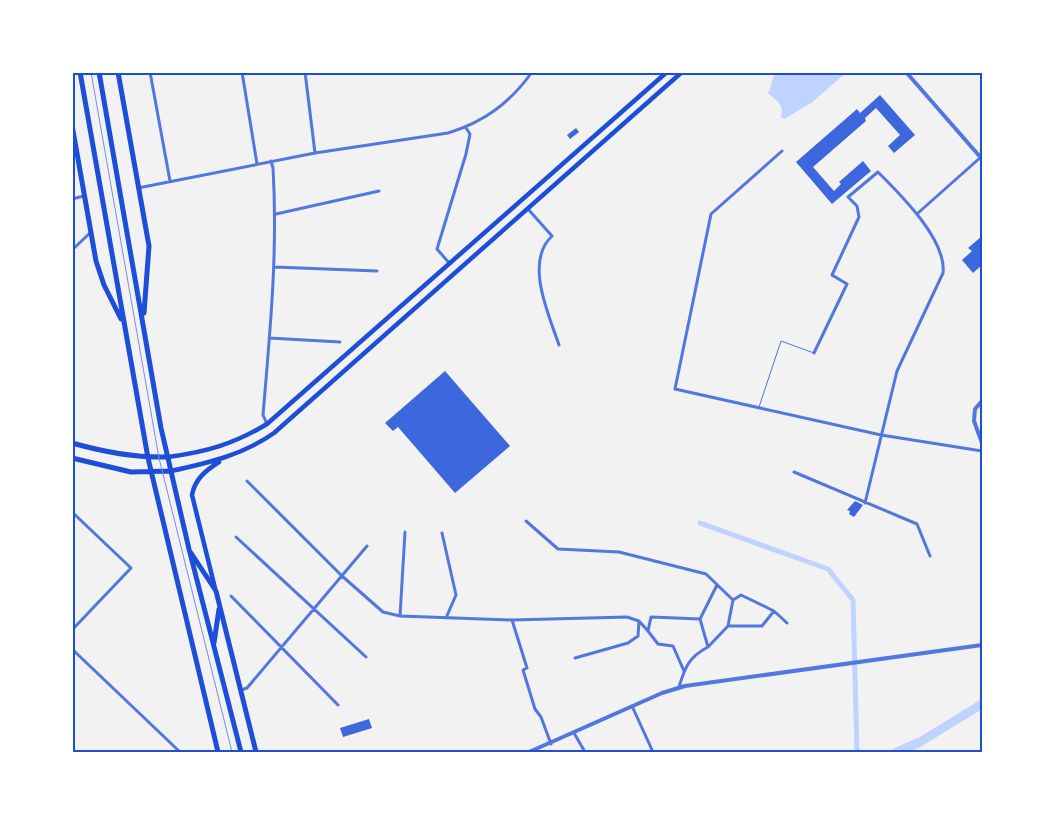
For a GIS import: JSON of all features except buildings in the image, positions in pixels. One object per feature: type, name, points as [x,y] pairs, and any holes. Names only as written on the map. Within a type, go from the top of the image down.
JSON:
[{"type":"main road","points":[[80,72],[148,458],[218,752]]},
{"type":"main road","points":[[99,72],[171,472],[188,549],[241,752]]},
{"type":"main road","points":[[118,72],[149,246],[143,319]]},
{"type":"main road","points":[[72,443],[117,455],[148,458],[168,457],[223,446],[241,439],[268,424],[667,72]]},
{"type":"main road","points":[[72,458],[131,472],[171,472],[223,459],[245,450],[274,433],[682,72]]},
{"type":"main road","points":[[72,125],[84,196],[101,277],[123,322]]},
{"type":"main road","points":[[223,459],[202,474],[194,486],[192,495],[256,752]]},
{"type":"main road","points":[[188,549],[216,592]]},
{"type":"main road","points":[[214,645],[219,606]]},
{"type":"street","points":[[150,72],[170,181]]},
{"type":"street","points":[[242,72],[257,164]]},
{"type":"street","points":[[305,72],[315,153]]},
{"type":"street","points":[[138,188],[271,161],[448,133],[466,128],[499,110],[517,93],[532,72]]},
{"type":"street","points":[[906,72],[982,158],[918,213]]},
{"type":"street","points":[[451,264],[437,249],[466,154],[470,134],[466,128]]},
{"type":"street","points":[[782,151],[711,214],[675,389],[881,435],[982,451]]},
{"type":"street","points":[[268,424],[263,415],[270,338],[276,214],[271,161]]},
{"type":"street","points":[[814,353],[848,284],[832,275],[859,217],[857,206],[848,197],[878,172],[918,213],[942,256],[943,273],[896,371],[865,503]]},
{"type":"street","points":[[276,214],[379,191]]},
{"type":"street","points":[[72,199],[84,196]]},
{"type":"street","points":[[528,209],[552,236],[544,245],[539,280],[560,346]]},
{"type":"street","points":[[72,250],[91,232]]},
{"type":"street","points":[[274,267],[378,271]]},
{"type":"street","points":[[270,338],[340,342]]},
{"type":"street","points":[[982,401],[975,409],[974,421],[982,443]]},
{"type":"street","points":[[794,472],[917,524],[930,556]]},
{"type":"street","points":[[247,481],[342,576],[383,612],[400,616],[512,620],[627,616],[639,621],[658,644],[673,646],[684,671]]},
{"type":"street","points":[[72,512],[131,568],[72,630]]},
{"type":"street","points":[[526,521],[558,549],[619,552],[706,574],[733,600]]},
{"type":"street","points":[[400,616],[405,532]]},
{"type":"street","points":[[442,533],[456,595],[446,618]]},
{"type":"street","points":[[236,537],[366,658]]},
{"type":"street","points":[[241,691],[246,688],[281,648],[367,546]]},
{"type":"street","points":[[708,647],[700,619],[717,585]]},
{"type":"street","points":[[679,687],[684,671],[694,655],[708,647],[728,626],[733,600],[741,595],[774,611],[787,623]]},
{"type":"street","points":[[231,596],[338,704]]},
{"type":"street","points":[[728,626],[762,626],[774,611]]},
{"type":"street","points":[[648,631],[650,617],[700,619]]},
{"type":"street","points":[[512,620],[527,668],[523,670],[534,709],[541,717],[551,744]]},
{"type":"street","points":[[575,658],[628,643],[638,636],[639,621]]},
{"type":"street","points":[[529,752],[679,687],[980,646]]},
{"type":"street","points":[[72,649],[180,752]]},
{"type":"street","points":[[632,706],[653,752]]},
{"type":"street","points":[[574,733],[585,752]]},
{"type":"lane","points":[[759,408],[781,341],[814,353]]},
{"type":"water","points":[[777,72],[846,73],[811,103],[784,119],[781,117],[782,109],[768,93],[773,77]]},
{"type":"waterway","points":[[700,523],[828,569],[853,600],[857,752]]},
{"type":"waterway","points":[[897,752],[920,742],[982,704]]},
{"type":"tram line","points":[[91,72],[159,458],[232,752]]}]
